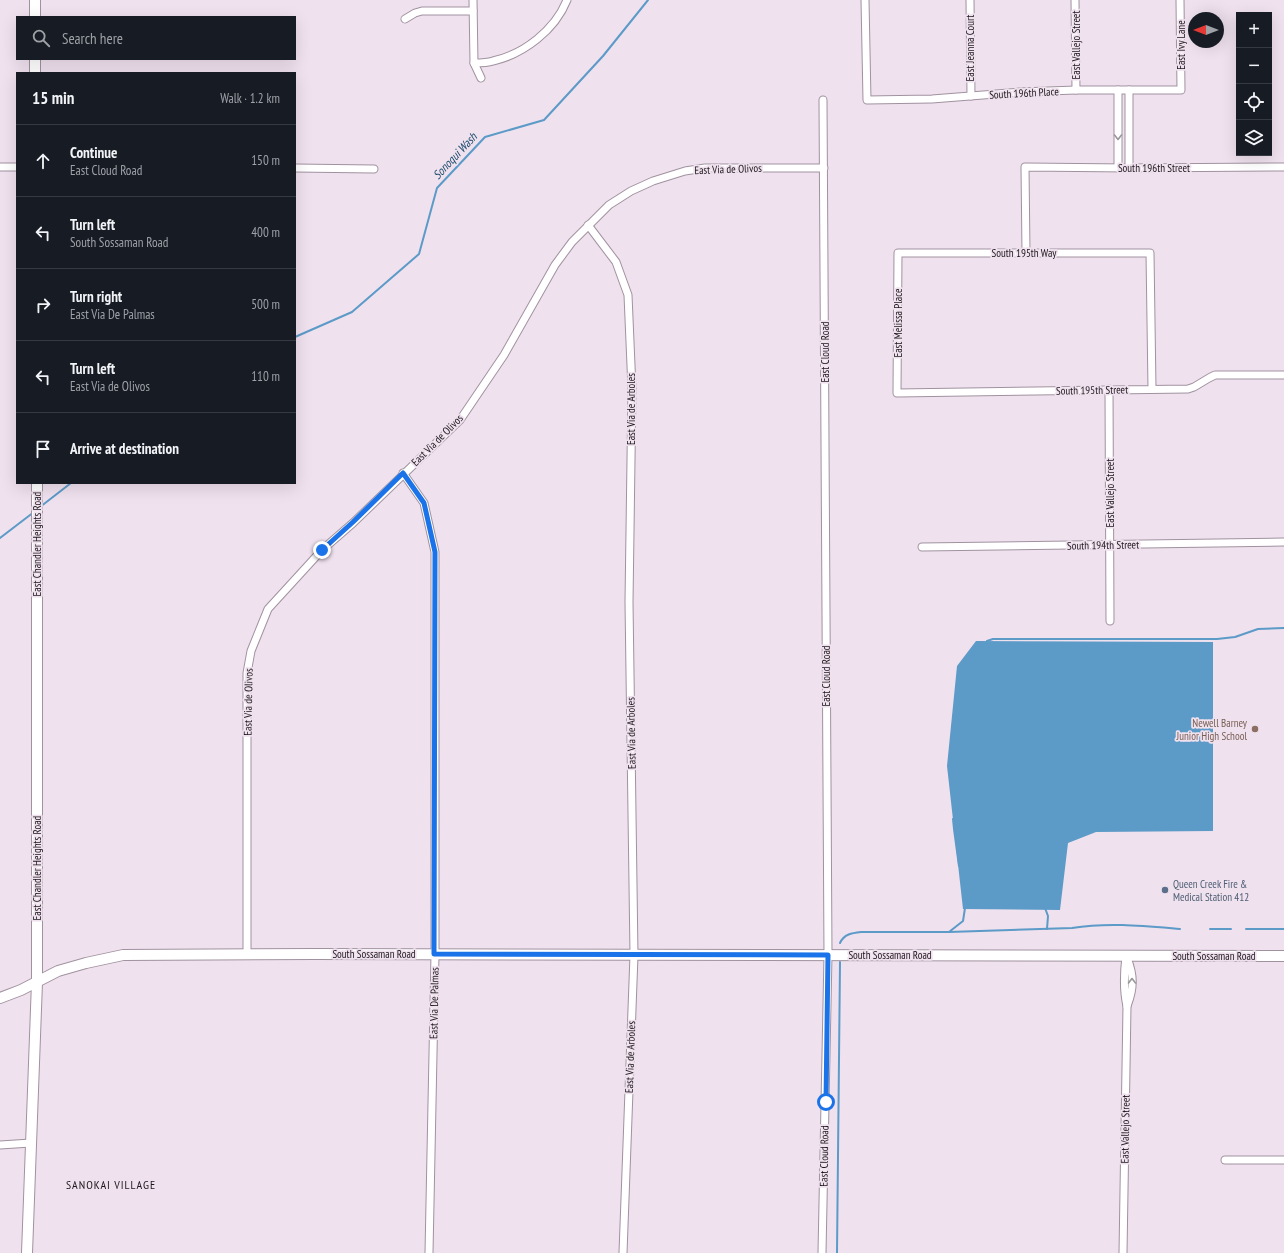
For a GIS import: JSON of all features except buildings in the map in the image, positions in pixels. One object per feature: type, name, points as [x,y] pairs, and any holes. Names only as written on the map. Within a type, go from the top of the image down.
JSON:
[{"type":"main road","points":[[35,0],[35,16]]},
{"type":"main road","points":[[35,60],[35,72]]},
{"type":"main road","name":"East Chandler Heights Road","points":[[27,1253],[38,982],[38,484]]},
{"type":"main road","name":"South Sossaman Road","points":[[0,998],[21,990],[58,971],[116,956],[247,954],[1031,954],[1126,956],[1284,956]]},
{"type":"street","points":[[473,0],[474,64],[481,78]]},
{"type":"street","points":[[474,64],[492,62],[532,43],[545,32],[568,0]]},
{"type":"street","name":"South 196th Place","points":[[865,0],[867,100],[932,100],[970,96],[1076,90],[1181,90]]},
{"type":"street","name":"East Jeanna Court","points":[[970,0],[970,96]]},
{"type":"street","name":"East Vallejo Street","points":[[1075,0],[1076,90]]},
{"type":"street","name":"East Ivy Lane","points":[[1180,0],[1181,90]]},
{"type":"street","points":[[405,19],[422,11],[473,11]]},
{"type":"street","points":[[1118,90],[1118,168]]},
{"type":"street","points":[[1129,90],[1129,168]]},
{"type":"street","name":"East Cloud Road","points":[[822,1253],[828,955],[823,100]]},
{"type":"street","points":[[1118,113],[1129,113]]},
{"type":"street","points":[[0,167],[16,167]]},
{"type":"street","name":"South 196th Street","points":[[1026,253],[1025,167],[1284,167]]},
{"type":"street","points":[[296,168],[374,169]]},
{"type":"street","name":"East Via de Olivos","points":[[247,954],[247,673],[251,651],[268,608],[322,550],[460,420],[504,355],[555,265],[572,242],[609,205],[653,180],[685,171],[705,168],[824,168]]},
{"type":"street","name":"East Via de Arboles","points":[[588,225],[616,262],[628,295],[632,389],[629,602],[634,955],[623,1253]]},
{"type":"street","name":"South 195th Way","points":[[898,253],[1150,253],[1152,389]]},
{"type":"street","name":"East Melissa Place","points":[[897,392],[898,253]]},
{"type":"street","name":"South 195th Street","points":[[897,392],[1188,389],[1215,376],[1284,375]]},
{"type":"street","name":"East Vallejo Street","points":[[1109,389],[1110,621]]},
{"type":"street","name":"East Via De Palmas","points":[[403,473],[424,503],[435,552],[434,954],[429,1253]]},
{"type":"street","name":"South 194th Street","points":[[922,547],[1284,542]]},
{"type":"street","name":"East Vallejo Street","points":[[1123,1253],[1127,1006],[1132,994],[1132,971],[1126,956]]},
{"type":"street","points":[[0,1145],[31,1142]]},
{"type":"street","points":[[1225,1160],[1284,1160]]},
{"type":"water","points":[[976,641],[1213,642],[1213,831],[1096,832],[1068,843],[1060,910],[963,909],[947,766],[957,666]]},
{"type":"waterway","name":"Sonoqui Wash","points":[[296,337],[352,312],[419,254],[437,188],[485,137],[544,120],[603,56],[648,0]]},
{"type":"waterway","name":"Sonoqui Wash","points":[[40,507],[70,484]]},
{"type":"waterway","name":"Sonoqui Wash","points":[[0,538],[34,512]]},
{"type":"waterway","points":[[987,641],[993,639],[1217,639],[1235,637],[1258,629],[1284,628]]},
{"type":"waterway","points":[[953,819],[959,866]]},
{"type":"waterway","points":[[949,932],[963,921],[965,908]]},
{"type":"waterway","points":[[1045,908],[1048,916],[1047,929]]},
{"type":"waterway","points":[[840,943],[846,936],[861,932],[949,932],[1072,928],[1099,925],[1180,929]]},
{"type":"waterway","points":[[1210,929],[1231,929]]},
{"type":"waterway","points":[[1246,929],[1284,929]]},
{"type":"waterway","points":[[837,1253],[840,962]]},
{"type":"place","name":"Newell Barney Junior High School","points":[[1255,729]]},
{"type":"place","name":"Queen Creek Fire & Medical Station 412","points":[[1165,890]]},
{"type":"district","name":"SANOKAI VILLAGE","points":[[111,1185]]},
{"type":"route","points":[[322,550],[403,473],[424,503],[435,552],[434,954],[828,955],[826,1102]]}]
